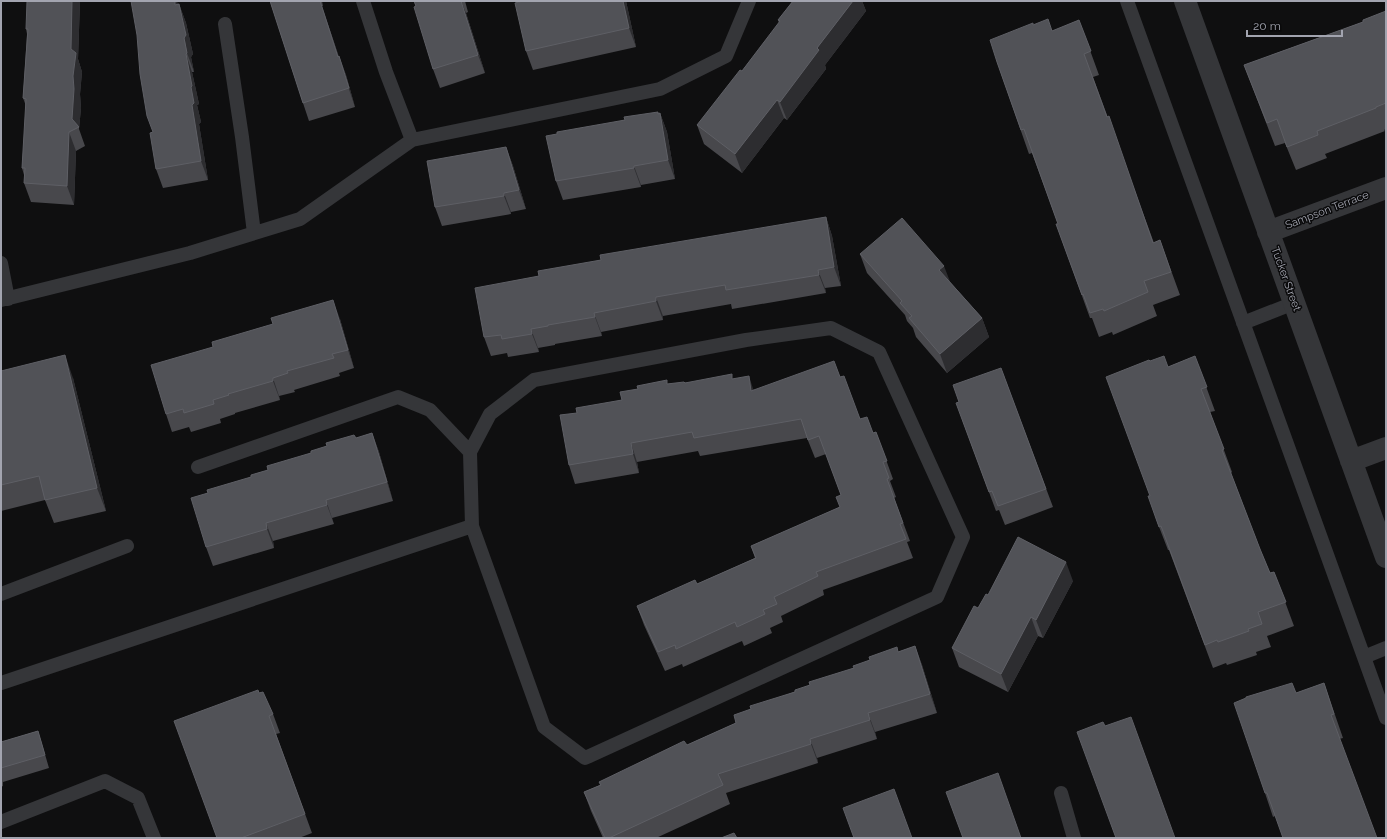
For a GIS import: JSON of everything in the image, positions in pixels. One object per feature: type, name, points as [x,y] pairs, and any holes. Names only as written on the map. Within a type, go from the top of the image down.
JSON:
[{"type":"street","name":"Tucker Street","points":[[1185,1],[1386,558]]},
{"type":"street","name":"Sampson Terrace","points":[[1268,232],[1386,188]]},
{"type":"street","points":[[1351,461],[1386,448]]},
{"type":"lane","points":[[363,1],[386,72],[412,140]]},
{"type":"lane","points":[[1,263],[4,300],[190,253],[300,219],[412,140],[660,89],[726,56],[749,1]]},
{"type":"lane","points":[[1131,2],[1243,323],[1386,718]]},
{"type":"lane","points":[[225,24],[242,137],[254,233]]},
{"type":"lane","points":[[1243,323],[1294,303]]},
{"type":"lane","points":[[832,328],[879,352],[963,537],[937,596],[585,758],[544,727],[472,526],[470,452],[490,414],[534,380],[746,340],[832,328]]},
{"type":"lane","points":[[198,467],[398,397],[430,410],[470,452]]},
{"type":"lane","points":[[1,683],[472,526]]},
{"type":"lane","points":[[1,594],[127,546]]},
{"type":"lane","points":[[1364,657],[1386,648]]},
{"type":"lane","points":[[1,822],[105,781],[138,798],[154,838]]},
{"type":"lane","points":[[1061,793],[1074,838]]},
{"type":"building","points":[[27,1],[72,1],[71,49],[76,53],[73,76],[74,89],[72,119],[79,127],[69,132],[67,186],[24,183],[25,168],[22,168],[26,99],[23,98],[28,29],[26,29]]},
{"type":"building","points":[[131,1],[175,1],[175,5],[179,4],[186,35],[184,38],[192,86],[194,103],[192,105],[201,161],[156,169],[150,133],[153,132],[147,116],[140,74],[137,35]]},
{"type":"building","points":[[270,1],[320,1],[349,88],[303,103]]},
{"type":"building","points":[[414,1],[461,1],[478,55],[433,69],[414,7],[416,6]]},
{"type":"building","points":[[523,1],[623,1],[629,28],[526,51],[515,3]]},
{"type":"building","points":[[793,1],[853,1],[817,48],[819,50],[780,102],[777,100],[735,154],[697,125],[740,70],[742,71],[780,21],[778,20]]},
{"type":"building","points":[[1386,11],[1386,103],[1317,131],[1318,135],[1287,147],[1277,119],[1267,123],[1244,65],[1363,22],[1363,20]]},
{"type":"building","points":[[1048,19],[1052,31],[1079,20],[1091,51],[1084,54],[1107,117],[1109,116],[1153,243],[1160,240],[1171,272],[1144,281],[1148,292],[1104,311],[1103,309],[1090,313],[1083,294],[1082,295],[1024,129],[1021,130],[990,40],[1033,23],[1033,25]]},
{"type":"building","points":[[658,112],[658,114],[660,113],[668,160],[634,166],[634,168],[556,181],[546,136],[557,134],[557,132],[625,120],[624,117]]},
{"type":"building","points":[[506,147],[519,190],[504,193],[504,196],[435,207],[427,161]]},
{"type":"building","points":[[826,217],[834,267],[818,270],[819,275],[726,290],[725,285],[656,297],[656,301],[594,313],[595,317],[531,329],[532,334],[502,339],[501,335],[484,337],[475,288],[539,276],[538,271],[601,260],[600,255]]},
{"type":"building","points":[[902,218],[944,266],[939,270],[982,318],[940,354],[909,318],[912,316],[900,303],[902,301],[860,254]]},
{"type":"building","points":[[333,300],[348,350],[332,354],[334,358],[287,371],[288,373],[273,378],[273,381],[213,400],[214,404],[184,413],[183,409],[166,414],[151,365],[213,347],[212,342],[273,324],[271,318]]},
{"type":"building","points":[[65,355],[97,488],[45,500],[39,476],[1,485],[1,371]]},
{"type":"building","points":[[1164,356],[1168,367],[1195,356],[1207,387],[1201,389],[1224,449],[1222,450],[1270,573],[1274,572],[1286,602],[1258,612],[1262,624],[1248,629],[1249,631],[1205,645],[1161,526],[1159,527],[1148,496],[1150,496],[1106,377],[1149,360],[1150,361]]},
{"type":"building","points":[[834,361],[840,377],[844,376],[860,419],[867,417],[873,433],[876,432],[887,461],[883,462],[889,478],[887,479],[903,523],[900,524],[906,539],[816,572],[818,576],[774,597],[777,604],[763,610],[765,614],[737,627],[735,622],[676,649],[675,645],[658,652],[637,606],[695,580],[697,584],[756,558],[751,546],[840,507],[836,497],[841,495],[819,436],[808,440],[801,419],[694,438],[692,432],[631,443],[633,454],[569,465],[560,415],[577,413],[576,408],[622,400],[620,392],[638,389],[637,386],[667,380],[667,384],[685,383],[732,374],[732,379],[749,376],[751,391]]},
{"type":"building","points":[[1001,368],[1046,489],[998,506],[992,491],[989,492],[956,403],[959,402],[953,385]]},
{"type":"building","points":[[372,433],[387,482],[326,500],[327,505],[266,523],[267,529],[206,547],[191,498],[208,493],[207,490],[251,477],[251,475],[268,470],[267,466],[311,453],[311,451],[327,446],[326,443],[354,435],[356,438]]},
{"type":"building","points":[[1018,537],[1066,562],[1036,620],[1031,617],[1001,674],[952,648],[974,606],[978,608],[986,594],[988,595]]},
{"type":"building","points":[[915,646],[930,694],[868,713],[870,720],[810,739],[811,744],[718,774],[723,785],[609,838],[605,838],[584,792],[601,785],[599,782],[684,741],[687,745],[736,723],[734,715],[751,709],[750,706],[795,692],[795,690],[810,685],[809,682],[854,668],[853,666],[870,660],[869,657],[897,647],[898,652]]},
{"type":"building","points":[[1292,683],[1296,693],[1324,683],[1334,714],[1331,715],[1377,838],[1283,838],[1267,793],[1265,793],[1234,703],[1246,697]]},
{"type":"building","points":[[258,690],[259,693],[263,692],[273,714],[269,716],[305,814],[241,838],[217,838],[174,721]]},
{"type":"building","points":[[1131,717],[1175,838],[1116,838],[1077,732],[1103,722],[1105,726]]},
{"type":"building","points":[[38,731],[45,755],[1,768],[1,742]]},
{"type":"building","points":[[998,773],[1021,838],[963,838],[946,792]]},
{"type":"building","points":[[894,789],[912,838],[854,838],[843,808]]},
{"type":"building","points":[[734,833],[737,838],[721,838]]}]
